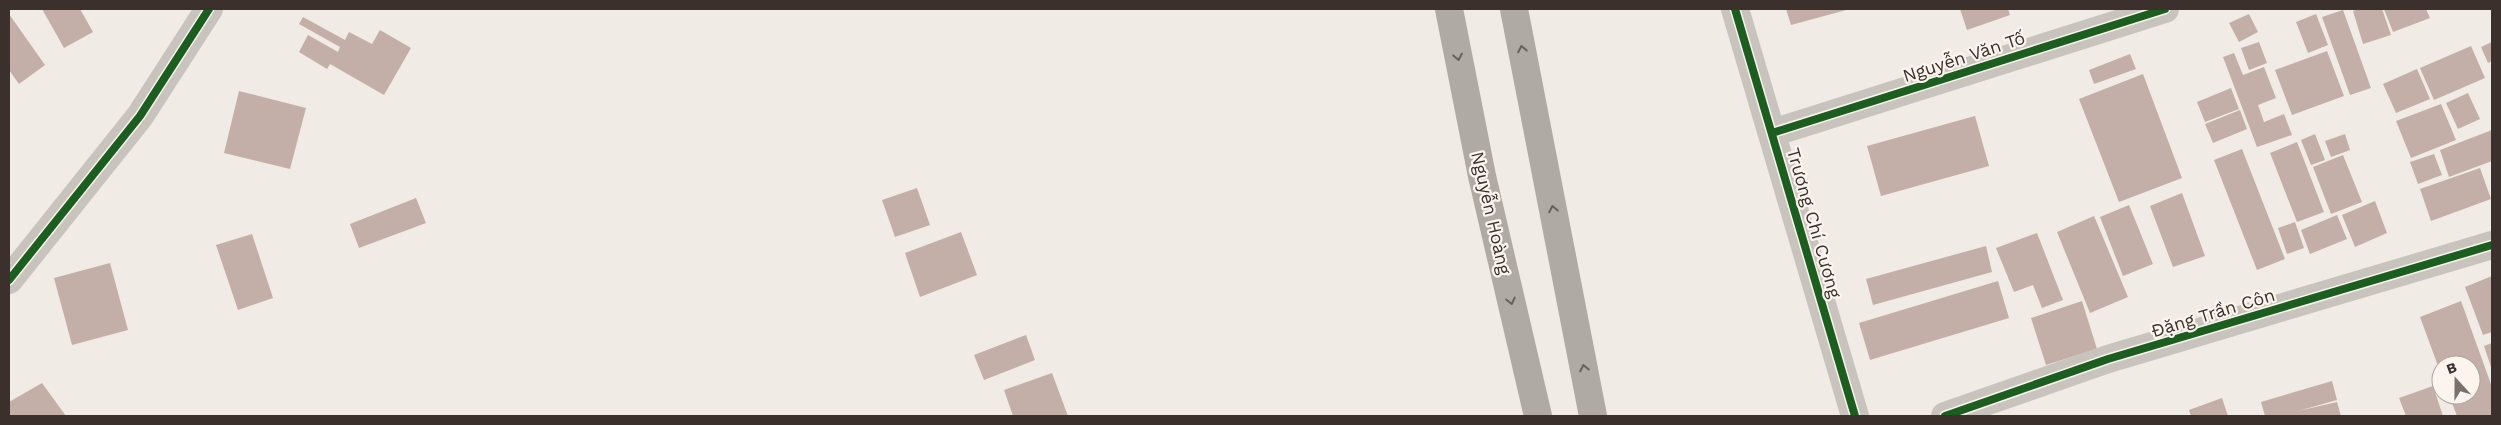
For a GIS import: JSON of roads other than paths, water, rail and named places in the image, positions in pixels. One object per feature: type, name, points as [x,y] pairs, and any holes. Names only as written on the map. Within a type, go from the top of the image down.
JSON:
[{"type":"highway","name":"Nguyễn Hoàng","points":[[1449,9],[1482,176],[1538,416]]},
{"type":"highway","points":[[1514,9],[1593,416]]},
{"type":"street","points":[[9,280],[140,116],[209,9]]},
{"type":"street","name":"Trương Chí Cương","points":[[1735,9],[1855,416]]},
{"type":"street","name":"Nguyễn Văn Tố","points":[[1772,133],[2165,9]]},
{"type":"street","name":"Đặng Trần Côn","points":[[1944,416],[2108,359],[2492,245]]}]
